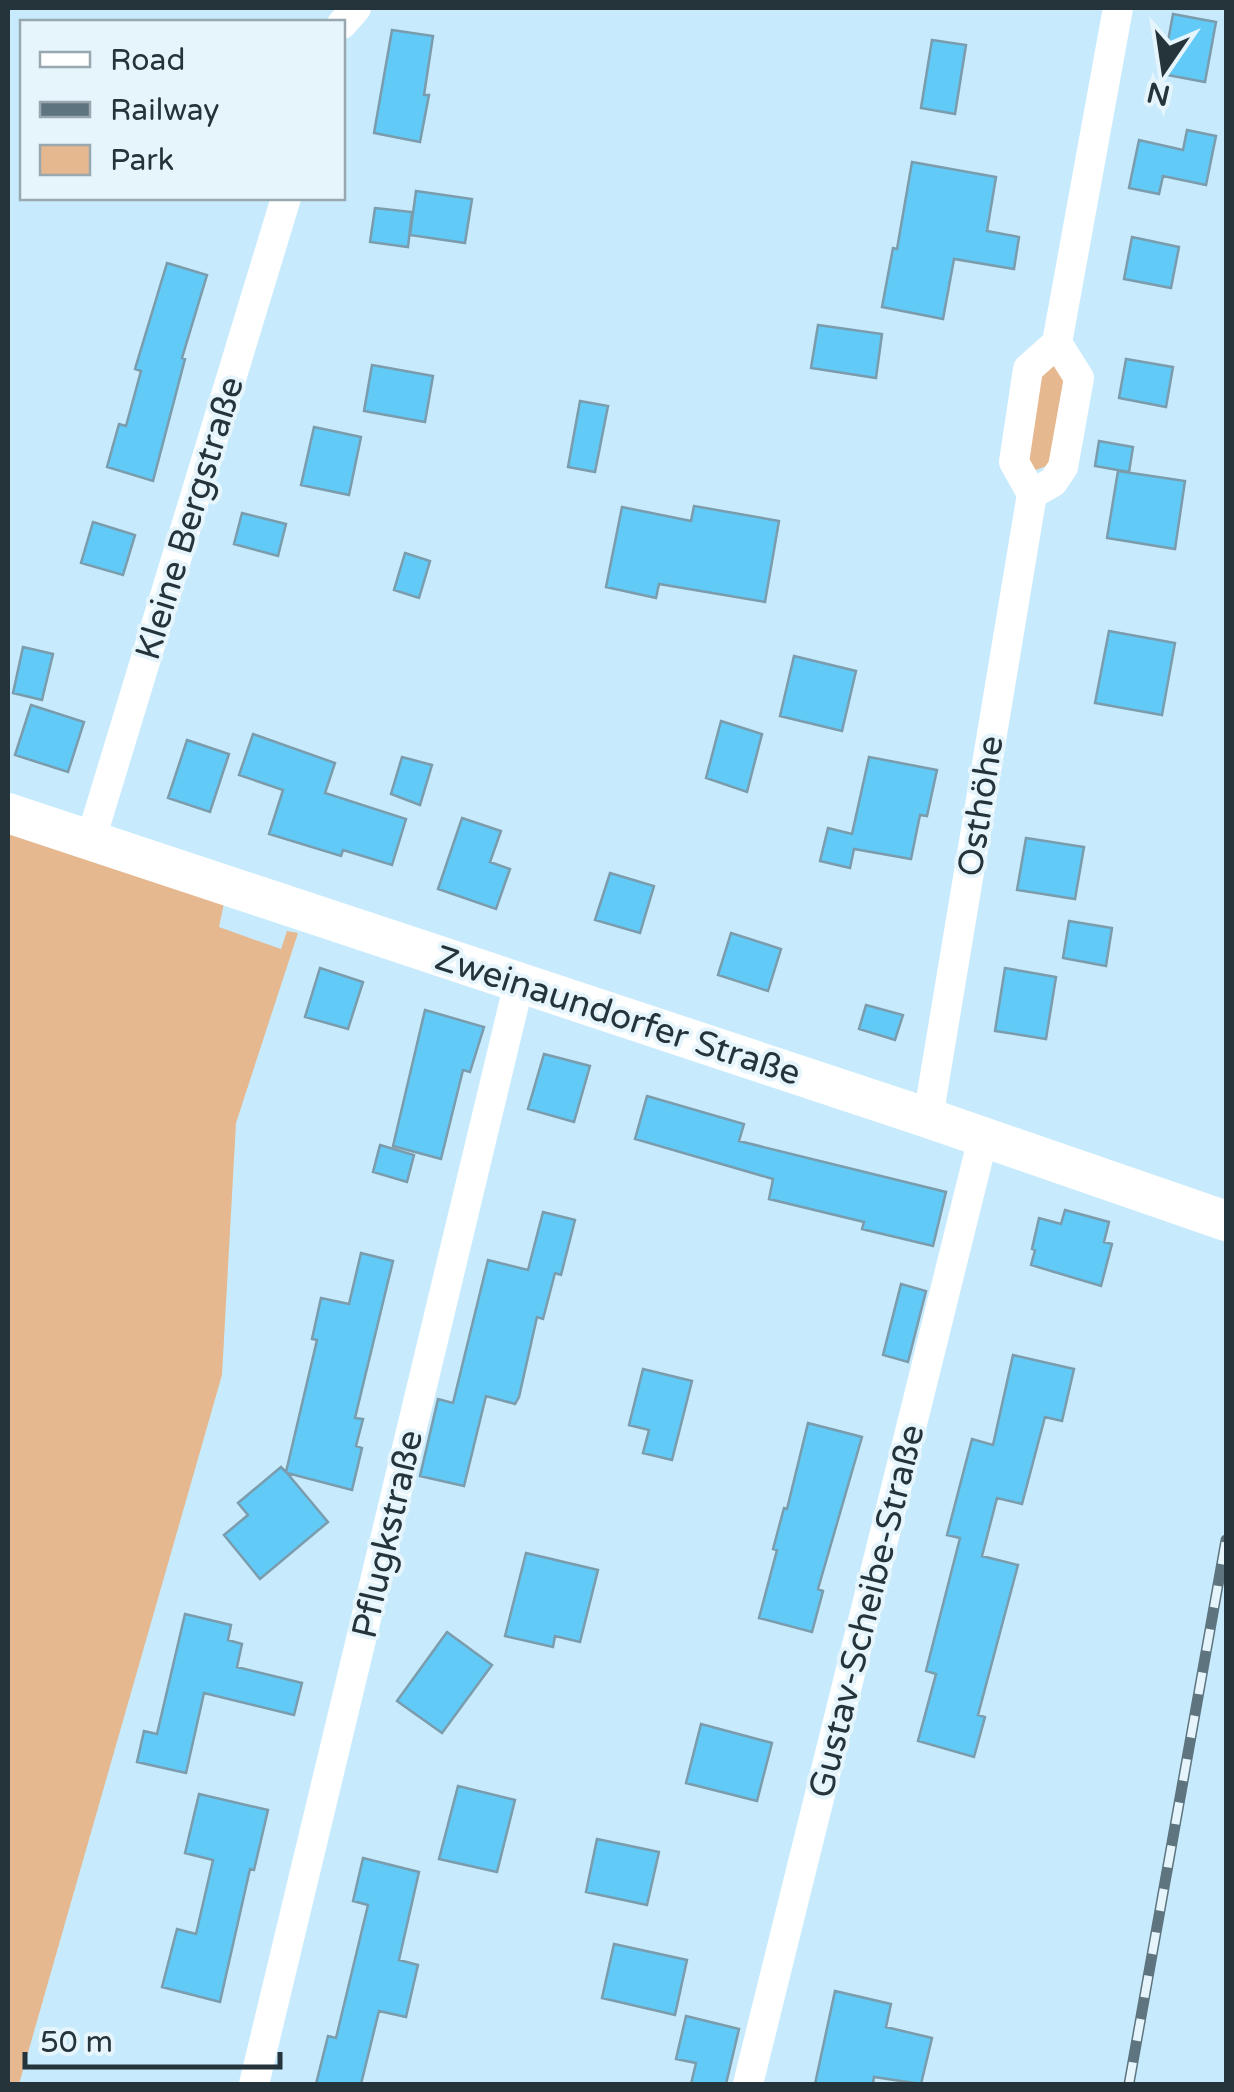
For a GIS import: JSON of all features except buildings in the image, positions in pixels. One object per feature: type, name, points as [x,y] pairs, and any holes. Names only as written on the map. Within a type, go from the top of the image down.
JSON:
[{"type":"street","points":[[1032,494],[1052,482],[1063,466],[1076,396],[1079,378],[1058,343],[1118,8]]},
{"type":"street","name":"Kleine Bergstraße","points":[[91,840],[285,200]]},
{"type":"street","name":"Osthöhe","points":[[928,1118],[1032,494],[1014,462],[1028,369],[1058,343]]},
{"type":"street","name":"Zweinaundorfer Straße","points":[[8,812],[928,1118],[1226,1222]]},
{"type":"street","name":"Pflugkstraße","points":[[254,2084],[519,983]]},
{"type":"street","name":"Gustav-Scheibe-Straße","points":[[748,2084],[983,1138]]},
{"type":"green space","points":[[1054,363],[1065,373],[1049,465],[1036,470],[1031,468],[1025,447],[1036,378]]},
{"type":"green space","points":[[8,832],[224,903],[219,927],[281,949],[287,931],[298,933],[236,1123],[222,1375],[19,2084],[8,2084]]},
{"type":"railway","points":[[1129,2084],[1226,1540]]}]
